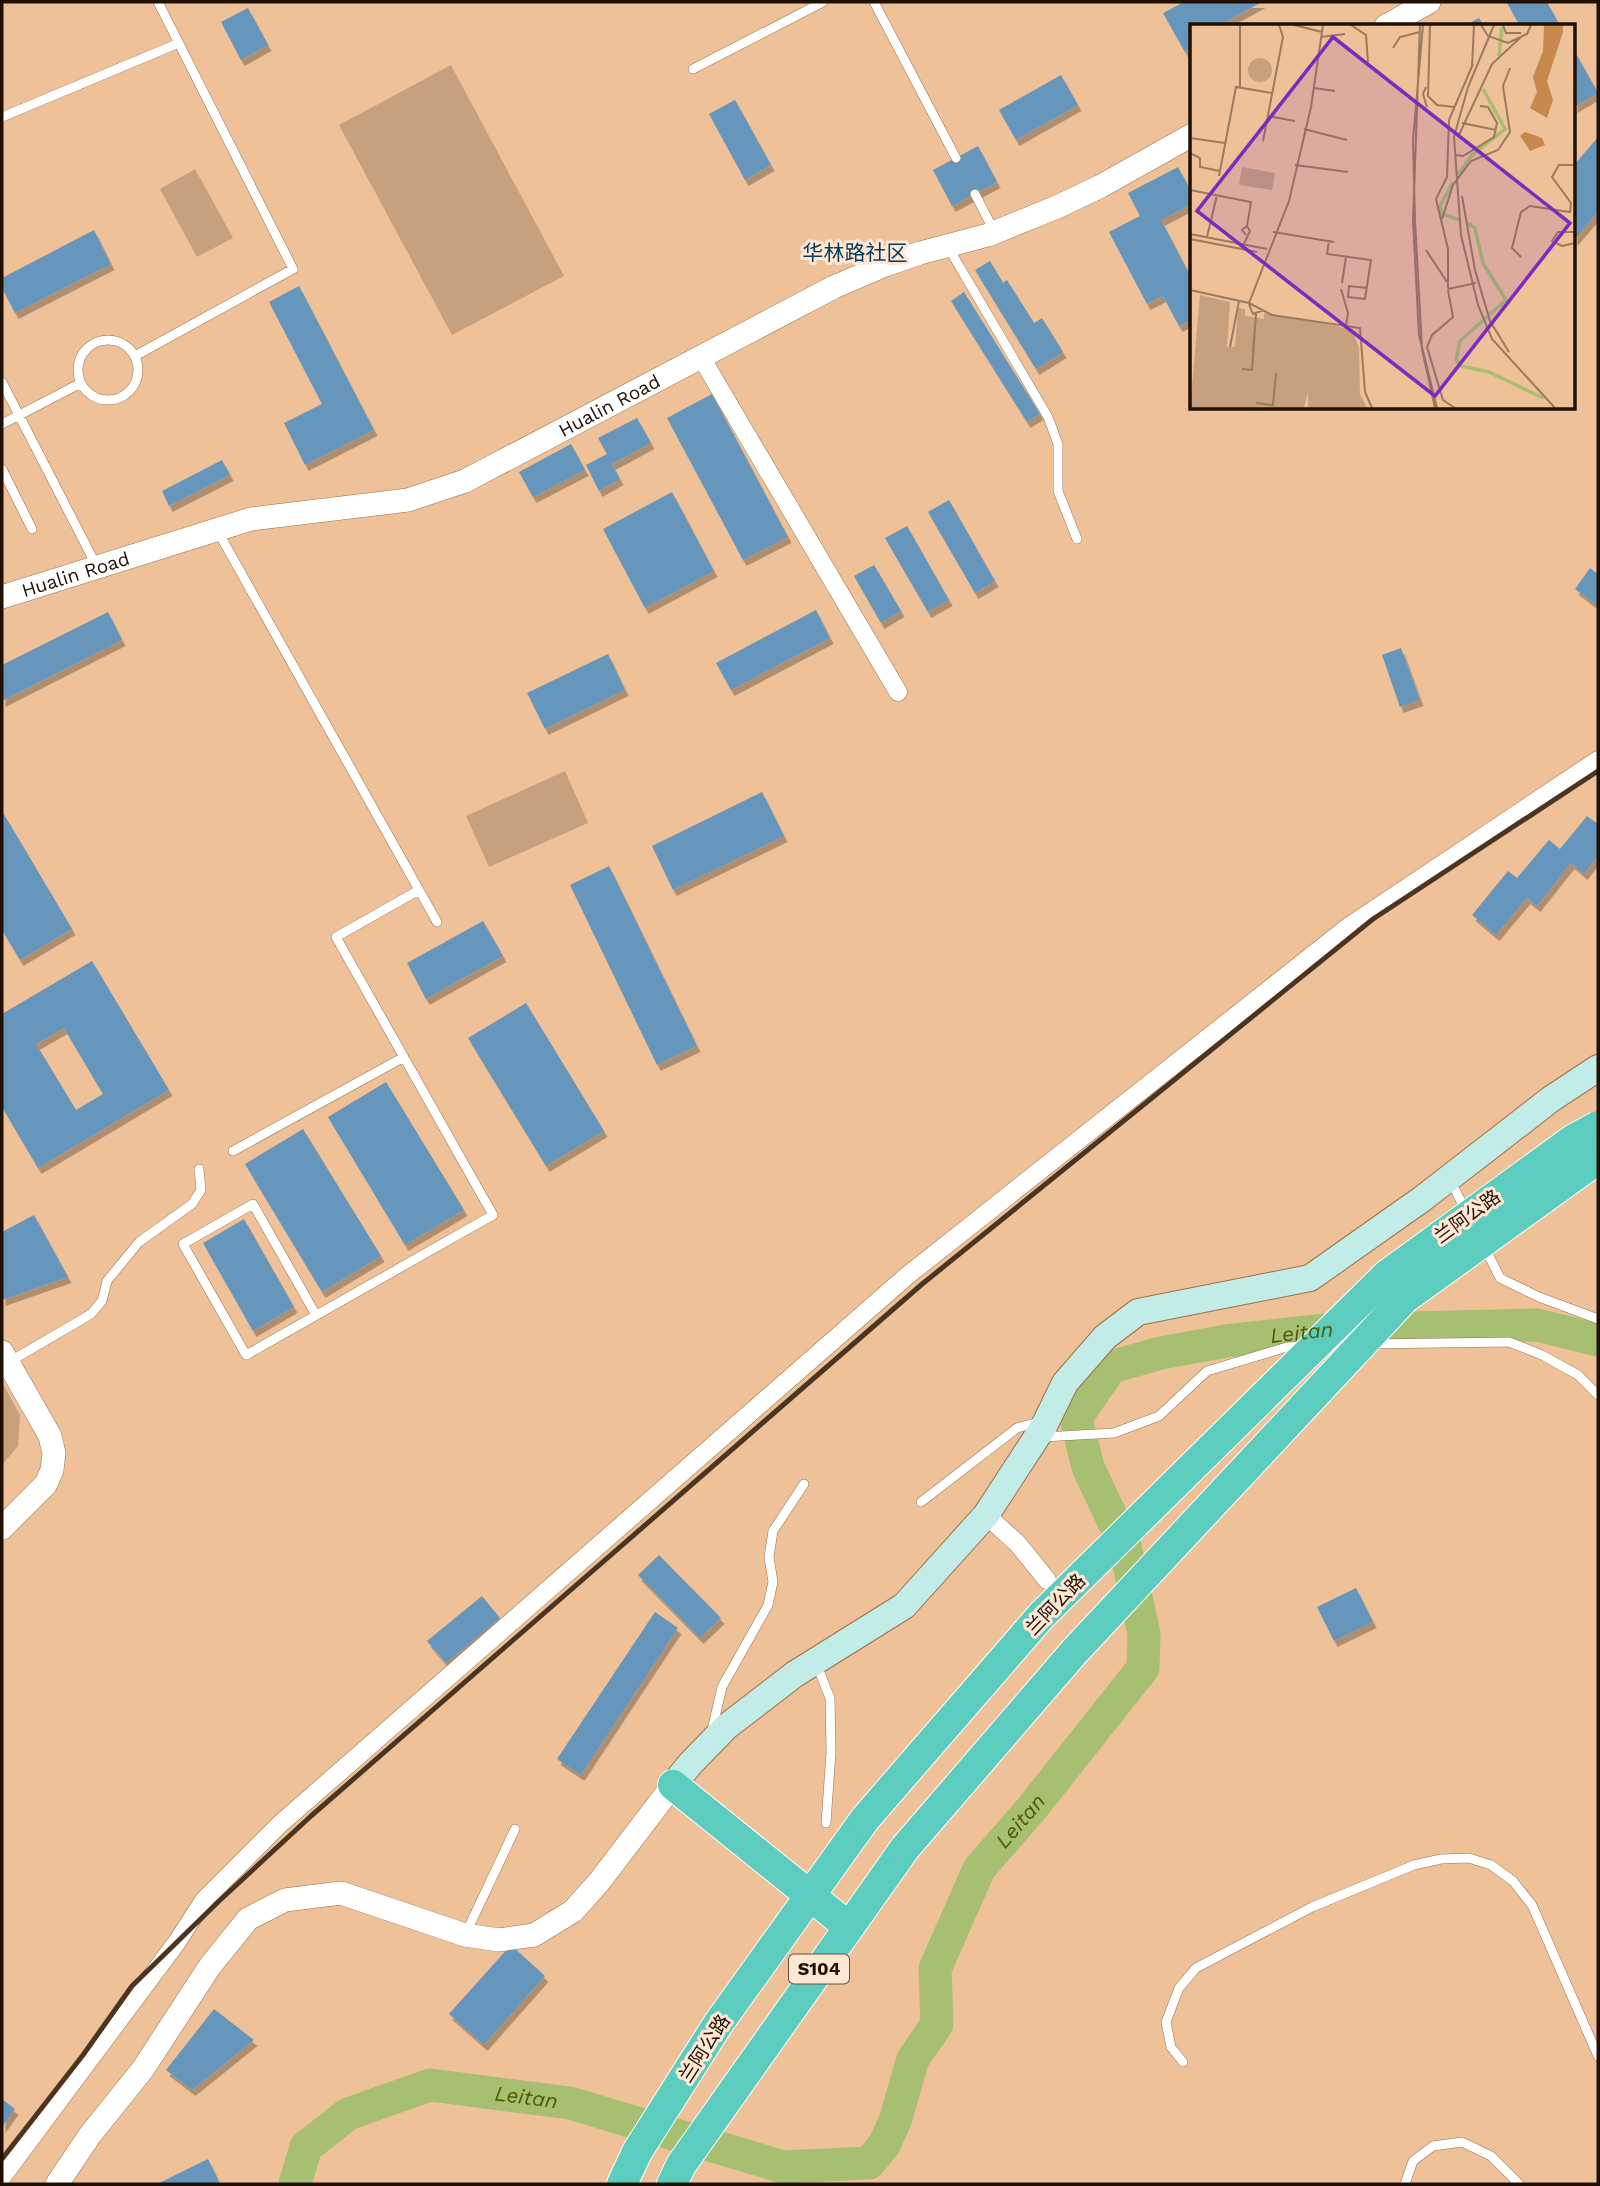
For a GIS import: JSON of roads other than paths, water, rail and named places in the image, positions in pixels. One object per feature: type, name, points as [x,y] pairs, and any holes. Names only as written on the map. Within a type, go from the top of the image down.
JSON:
[{"type":"highway","name":"兰阿公路","points":[[622,2184],[637,2152],[718,2024],[865,1819],[1041,1616],[1387,1275],[1574,1139],[1598,1126]]},
{"type":"highway","name":"兰阿公路","points":[[672,2184],[681,2165],[905,1848],[1074,1652],[1405,1298],[1596,1161]]},
{"type":"highway","points":[[673,1786],[849,1927]]},
{"type":"main road","points":[[673,1786],[726,1727],[795,1674],[904,1605],[986,1515],[1042,1428],[1065,1383],[1105,1337],[1138,1312],[1310,1278],[1551,1099],[1598,1068]]},
{"type":"street","points":[[1389,24],[1429,2]]},
{"type":"street","name":"Hualin Road","points":[[2,597],[263,516],[382,504],[435,493],[465,481],[834,287],[884,265],[995,232],[1101,186],[1190,136]]},
{"type":"street","points":[[701,357],[898,692]]},
{"type":"street","points":[[2,2177],[177,1942],[204,1900],[280,1824],[908,1275],[1348,927],[1598,760]]},
{"type":"street","points":[[2,1528],[46,1484],[52,1470],[54,1453],[50,1436],[5,1358]]},
{"type":"street","points":[[986,1515],[1017,1543],[1047,1580]]},
{"type":"street","points":[[57,2184],[90,2135],[143,2069],[210,1966],[248,1919],[285,1900],[341,1893],[465,1935],[499,1940],[534,1935],[573,1911],[599,1882],[673,1786]]},
{"type":"lane","points":[[135,356],[293,269],[158,2]]},
{"type":"lane","points":[[694,69],[822,2]]},
{"type":"lane","points":[[874,2],[956,158]]},
{"type":"lane","points":[[2,117],[179,43]]},
{"type":"lane","points":[[975,194],[995,232]]},
{"type":"lane","points":[[947,246],[1048,417],[1058,444],[1058,491],[1077,539]]},
{"type":"lane","points":[[105,339],[117,341],[128,346],[135,356],[137,379],[131,390],[122,397],[99,399],[88,393],[80,383],[77,372],[79,360],[94,342],[105,339]]},
{"type":"lane","points":[[2,382],[97,567]]},
{"type":"lane","points":[[2,424],[80,383]]},
{"type":"lane","points":[[2,469],[32,529]]},
{"type":"lane","points":[[217,529],[437,922]]},
{"type":"lane","points":[[316,1315],[253,1204],[183,1244],[246,1354],[316,1315],[493,1215],[336,937],[419,890]]},
{"type":"lane","points":[[233,1152],[404,1057]]},
{"type":"lane","points":[[5,1358],[91,1314],[102,1301],[107,1281],[139,1242],[191,1204],[201,1190],[199,1169]]},
{"type":"lane","points":[[1449,1177],[1472,1222]]},
{"type":"lane","points":[[1477,1233],[1500,1278],[1539,1297],[1598,1319]]},
{"type":"lane","points":[[1349,1345],[1509,1342],[1542,1355],[1578,1375],[1598,1395]]},
{"type":"lane","points":[[921,1502],[1017,1428],[1042,1428],[1070,1435],[1114,1433],[1158,1416],[1207,1371],[1287,1347],[1324,1346]]},
{"type":"lane","points":[[709,1745],[722,1687],[768,1605],[772,1582],[769,1557],[773,1531],[804,1484]]},
{"type":"lane","points":[[816,1661],[830,1698],[831,1752],[826,1823]]},
{"type":"lane","points":[[465,1935],[515,1829]]},
{"type":"lane","points":[[1183,2062],[1171,2046],[1166,2022],[1179,1988],[1196,1968],[1312,1907],[1414,1865],[1441,1859],[1469,1858],[1492,1865],[1513,1881],[1532,1905],[1598,2056]]},
{"type":"lane","points":[[1405,2184],[1413,2161],[1433,2146],[1462,2142],[1491,2155],[1519,2184]]},
{"type":"waterway","name":"Leitan","points":[[295,2184],[306,2147],[348,2114],[430,2085],[570,2103],[783,2167],[869,2163],[884,2145],[895,2121],[913,2059],[937,2024],[935,1969],[979,1869],[1032,1808],[1143,1668],[1144,1634],[1125,1546],[1088,1467],[1076,1418],[1111,1367],[1161,1353],[1226,1341],[1325,1330],[1537,1325],[1598,1340]]},
{"type":"railway","points":[[2,2159],[83,2055],[132,1986],[218,1902],[311,1816],[921,1285],[1373,919],[1598,771]]},
{"type":"district","name":"华林路社区","points":[[855,253]]}]
